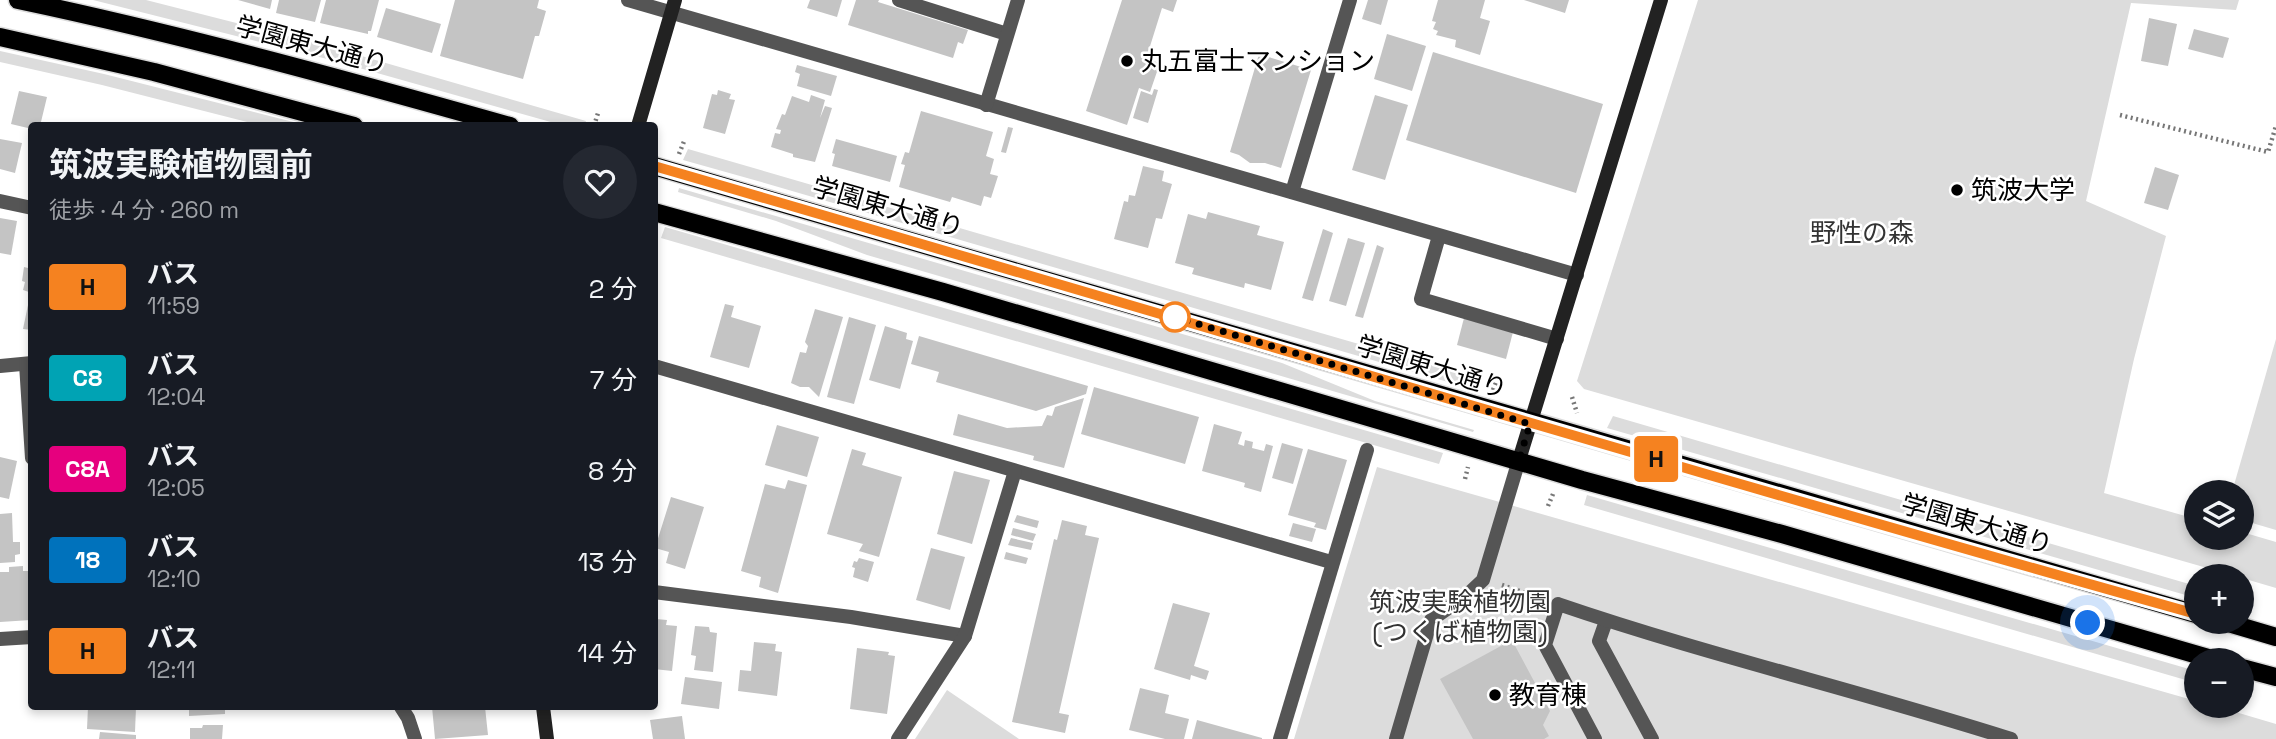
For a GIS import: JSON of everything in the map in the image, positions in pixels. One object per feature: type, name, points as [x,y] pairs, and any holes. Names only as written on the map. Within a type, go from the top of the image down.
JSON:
[{"type":"main road","name":"学園東大通り","points":[[18,0],[305,69],[496,122]]},
{"type":"main road","points":[[0,37],[154,72],[339,122]]},
{"type":"main road","name":"学園東大通り","points":[[658,167],[1177,317],[1530,424],[2184,611]]},
{"type":"main road","points":[[658,213],[943,292],[2184,651]]},
{"type":"main road","points":[[2254,630],[2276,637]]},
{"type":"main road","points":[[2254,671],[2276,677]]},
{"type":"street","points":[[628,0],[673,6],[986,105],[1577,275]]},
{"type":"street","points":[[899,0],[1007,34]]},
{"type":"street","points":[[986,105],[1018,0]]},
{"type":"street","points":[[1292,192],[1350,0]]},
{"type":"street","points":[[1396,739],[1432,620],[1483,580],[1661,0]]},
{"type":"street","points":[[639,122],[673,6]]},
{"type":"street","points":[[0,201],[28,207]]},
{"type":"street","points":[[1439,236],[1420,299],[1557,339]]},
{"type":"street","points":[[0,366],[28,363]]},
{"type":"street","points":[[658,367],[1331,562]]},
{"type":"street","points":[[1280,739],[1331,562],[1367,450]]},
{"type":"street","points":[[898,739],[965,636],[1015,471]]},
{"type":"street","points":[[658,593],[851,617],[965,636]]},
{"type":"street","points":[[1595,739],[1545,645],[1558,604],[1606,621],[2011,739]]},
{"type":"street","points":[[1606,621],[1599,641],[1652,739]]},
{"type":"street","points":[[0,639],[28,637]]},
{"type":"street","points":[[403,710],[415,739]]},
{"type":"street","points":[[543,710],[547,739]]},
{"type":"path","points":[[595,122],[598,113]]},
{"type":"path","points":[[2120,115],[2268,152],[2276,126]]},
{"type":"path","points":[[679,155],[685,139]]},
{"type":"path","points":[[1493,392],[1499,374]]},
{"type":"path","points":[[1572,397],[1578,414],[1576,421]]},
{"type":"path","points":[[1483,580],[1558,604]]},
{"type":"green space","points":[[93,0],[146,0],[334,48],[586,121],[551,122],[331,60]]},
{"type":"green space","name":"野性の森","points":[[1698,0],[2239,0],[2236,10],[2131,3],[2086,201],[2166,236],[2134,359],[2104,493],[2184,516],[2184,550],[2254,550],[2254,536],[2276,542],[2276,588],[2254,582],[2254,564],[2193,564],[1584,389],[1577,381]]},
{"type":"green space","points":[[0,51],[104,74],[293,122],[247,122],[0,62]]},
{"type":"green space","points":[[688,149],[1469,376],[1465,387],[683,160]]},
{"type":"green space","points":[[679,188],[1282,363],[1375,401],[1474,430],[1473,432],[867,255],[776,221],[678,192]]},
{"type":"green space","points":[[665,227],[1443,453],[1439,464],[661,238]]},
{"type":"green space","points":[[2276,339],[2276,530],[2254,524],[2254,480],[2235,480]]},
{"type":"green space","points":[[1613,416],[2184,583],[2184,595],[1607,428]]},
{"type":"green space","name":"筑波実験植物園 (つくば植物園)","points":[[1377,467],[2184,698],[2184,718],[2254,717],[2276,724],[2276,739],[1294,739]]},
{"type":"green space","points":[[1587,495],[2184,668],[2184,680],[1584,505]]},
{"type":"green space","points":[[947,690],[1019,739],[915,739]]},
{"type":"building","points":[[238,0],[272,0],[270,9]]},
{"type":"building","points":[[279,0],[321,0],[315,22],[276,13]]},
{"type":"building","points":[[326,0],[379,0],[371,31],[368,31],[368,34],[320,23]]},
{"type":"building","points":[[455,0],[539,0],[537,8],[546,11],[539,36],[535,36],[523,79],[440,56]]},
{"type":"building","points":[[810,0],[842,0],[837,17],[807,8]]},
{"type":"building","points":[[856,0],[879,0],[878,2],[968,30],[963,44],[958,42],[953,58],[848,25]]},
{"type":"building","name":"丸五富士マンション","points":[[1122,0],[1177,0],[1173,12],[1162,8],[1146,59],[1160,63],[1150,92],[1139,88],[1127,125],[1086,111]]},
{"type":"building","points":[[1368,0],[1388,0],[1381,25],[1362,19]]},
{"type":"building","points":[[1438,0],[1485,0],[1480,18],[1490,21],[1480,55],[1455,47],[1456,40],[1436,35],[1438,31],[1433,29],[1436,22],[1432,21]]},
{"type":"building","points":[[1524,0],[1569,0],[1565,13]]},
{"type":"building","points":[[386,8],[441,24],[432,53],[377,37]]},
{"type":"building","points":[[2149,18],[2177,24],[2168,66],[2141,61]]},
{"type":"building","points":[[2194,29],[2229,38],[2223,58],[2188,49]]},
{"type":"building","points":[[1387,34],[1426,46],[1412,91],[1374,79]]},
{"type":"building","points":[[1433,52],[1603,104],[1576,193],[1406,140]]},
{"type":"building","points":[[1259,54],[1311,70],[1281,168],[1265,163],[1250,163],[1230,152]]},
{"type":"building","points":[[797,65],[837,76],[831,96],[797,86],[800,74],[795,72]]},
{"type":"building","points":[[1154,89],[1158,90],[1148,123],[1133,118],[1141,91],[1152,95]]},
{"type":"building","points":[[718,90],[731,94],[729,99],[735,100],[725,134],[703,128],[712,94],[717,95]]},
{"type":"building","points":[[19,91],[47,97],[41,122],[28,122],[28,128],[11,124]]},
{"type":"building","points":[[811,95],[825,100],[820,118],[825,106],[832,108],[815,162],[793,157],[793,154],[771,147],[775,133],[780,134],[781,130],[776,129],[792,96],[809,102]]},
{"type":"building","points":[[1375,95],[1408,105],[1385,180],[1352,170]]},
{"type":"building","points":[[921,111],[993,132],[986,156],[994,159],[990,174],[998,176],[991,198],[984,196],[981,206],[952,197],[950,202],[899,187],[905,165],[901,164],[905,152],[909,153]]},
{"type":"building","points":[[1008,127],[1013,128],[1006,153],[1001,152]]},
{"type":"building","points":[[0,139],[22,143],[15,173],[0,169]]},
{"type":"building","points":[[836,139],[897,156],[890,182],[832,166]]},
{"type":"building","points":[[1143,166],[1164,171],[1162,181],[1172,184],[1162,219],[1156,218],[1148,248],[1114,239],[1124,201],[1128,202],[1129,195],[1135,196]]},
{"type":"building","points":[[2155,167],[2179,175],[2168,210],[2144,203]]},
{"type":"building","points":[[1208,212],[1260,226],[1257,235],[1284,242],[1271,290],[1245,283],[1244,288],[1192,274],[1194,268],[1175,263],[1188,214],[1206,219]]},
{"type":"building","points":[[0,218],[17,221],[11,255],[0,253]]},
{"type":"building","points":[[1323,229],[1333,233],[1313,301],[1302,298]]},
{"type":"building","points":[[1348,238],[1365,243],[1346,306],[1329,301]]},
{"type":"building","points":[[1377,245],[1384,248],[1363,318],[1355,316]]},
{"type":"building","points":[[24,267],[28,268],[28,292],[23,290],[25,282],[22,281]]},
{"type":"building","points":[[725,304],[734,306],[731,317],[761,326],[749,368],[710,357]]},
{"type":"building","points":[[28,305],[28,330],[23,329]]},
{"type":"building","points":[[815,309],[843,317],[819,397],[809,387],[791,383],[800,352],[806,353],[808,346],[805,342]]},
{"type":"building","points":[[849,317],[876,325],[854,404],[827,397]]},
{"type":"building","points":[[1464,318],[1513,332],[1506,359],[1457,345]]},
{"type":"building","points":[[885,326],[907,333],[906,339],[913,341],[900,389],[869,380]]},
{"type":"building","points":[[919,336],[1088,386],[1086,394],[1036,411],[936,382],[939,372],[911,364]]},
{"type":"building","points":[[1094,387],[1199,417],[1185,464],[1081,434]]},
{"type":"building","points":[[1084,398],[1064,468],[1033,460],[1034,456],[953,435],[958,414],[1007,428],[1042,426],[1047,415],[1052,416],[1055,407]]},
{"type":"building","points":[[1214,424],[1242,432],[1238,444],[1244,446],[1245,440],[1253,442],[1252,448],[1264,451],[1266,444],[1273,446],[1261,492],[1244,487],[1245,483],[1202,471]]},
{"type":"building","points":[[777,425],[819,437],[807,477],[765,465]]},
{"type":"building","points":[[1282,443],[1303,449],[1293,484],[1272,478]]},
{"type":"building","points":[[852,449],[866,453],[862,465],[902,477],[879,557],[859,551],[863,544],[827,534]]},
{"type":"building","points":[[1308,449],[1347,460],[1326,530],[1314,527],[1316,523],[1288,515]]},
{"type":"building","points":[[0,457],[17,461],[9,499],[0,497]]},
{"type":"building","points":[[954,471],[990,480],[972,544],[937,534]]},
{"type":"building","points":[[788,480],[807,485],[778,593],[759,587],[761,577],[741,571],[765,484],[785,489]]},
{"type":"building","points":[[671,497],[704,507],[685,569],[666,563],[669,552],[658,549],[658,538]]},
{"type":"building","points":[[12,513],[13,542],[20,542],[20,554],[15,555],[15,562],[0,563],[0,514]]},
{"type":"building","points":[[1017,515],[1039,521],[1037,528],[1014,522]]},
{"type":"building","points":[[1062,520],[1087,526],[1085,535],[1099,538],[1059,713],[1069,715],[1065,733],[1012,722],[1054,539],[1057,540]]},
{"type":"building","points":[[1293,523],[1316,529],[1312,542],[1289,536]]},
{"type":"building","points":[[1013,528],[1036,534],[1033,541],[1011,535]]},
{"type":"building","points":[[1011,538],[1033,543],[1031,550],[1008,545]]},
{"type":"building","points":[[931,548],[965,557],[950,610],[916,600]]},
{"type":"building","points":[[1006,552],[1028,558],[1026,564],[1004,559]]},
{"type":"building","points":[[859,558],[874,562],[868,582],[853,577],[855,568],[852,567],[854,561],[857,562]]},
{"type":"building","points":[[23,566],[23,571],[28,571],[28,620],[0,622],[0,572],[9,572],[9,567]]},
{"type":"building","points":[[1173,603],[1210,613],[1194,666],[1209,671],[1206,680],[1191,675],[1190,680],[1154,669]]},
{"type":"building","points":[[658,619],[667,620],[666,625],[677,626],[672,671],[658,669]]},
{"type":"building","points":[[695,626],[709,627],[710,632],[717,633],[713,672],[694,670],[696,656],[691,655]]},
{"type":"building","name":"教育棟","points":[[1512,640],[1550,711],[1543,725],[1549,736],[1544,739],[1473,739],[1440,679]]},
{"type":"building","points":[[754,642],[776,644],[775,651],[782,652],[777,696],[738,691],[740,670],[751,671]]},
{"type":"building","points":[[857,648],[889,652],[888,655],[895,656],[887,714],[850,709]]},
{"type":"building","points":[[685,677],[722,682],[719,709],[681,704]]},
{"type":"building","points":[[1140,688],[1169,695],[1165,713],[1189,719],[1184,739],[1165,739],[1129,730]]},
{"type":"building","points":[[88,710],[136,710],[135,732],[87,729]]},
{"type":"building","points":[[189,710],[225,710],[225,714],[189,716]]},
{"type":"building","points":[[432,710],[485,710],[488,735],[435,739]]},
{"type":"building","points":[[682,716],[685,739],[653,739],[650,720]]},
{"type":"building","points":[[1197,720],[1262,738],[1262,739],[1192,739]]},
{"type":"building","points":[[203,725],[223,725],[222,739],[190,739],[190,728],[202,728]]},
{"type":"building","points":[[100,732],[136,735],[136,739],[99,739]]},
{"type":"bus line","name":"H","points":[[658,167],[1177,317],[1530,424],[2184,611]]},
{"type":"place","name":"丸五富士マンション","points":[[1127,61]]},
{"type":"place","name":"筑波大学","points":[[1957,190]]},
{"type":"place","name":"教育棟","points":[[1495,695]]},
{"type":"route","points":[[1175,317],[1530,424],[1519,460],[2088,623]]}]
